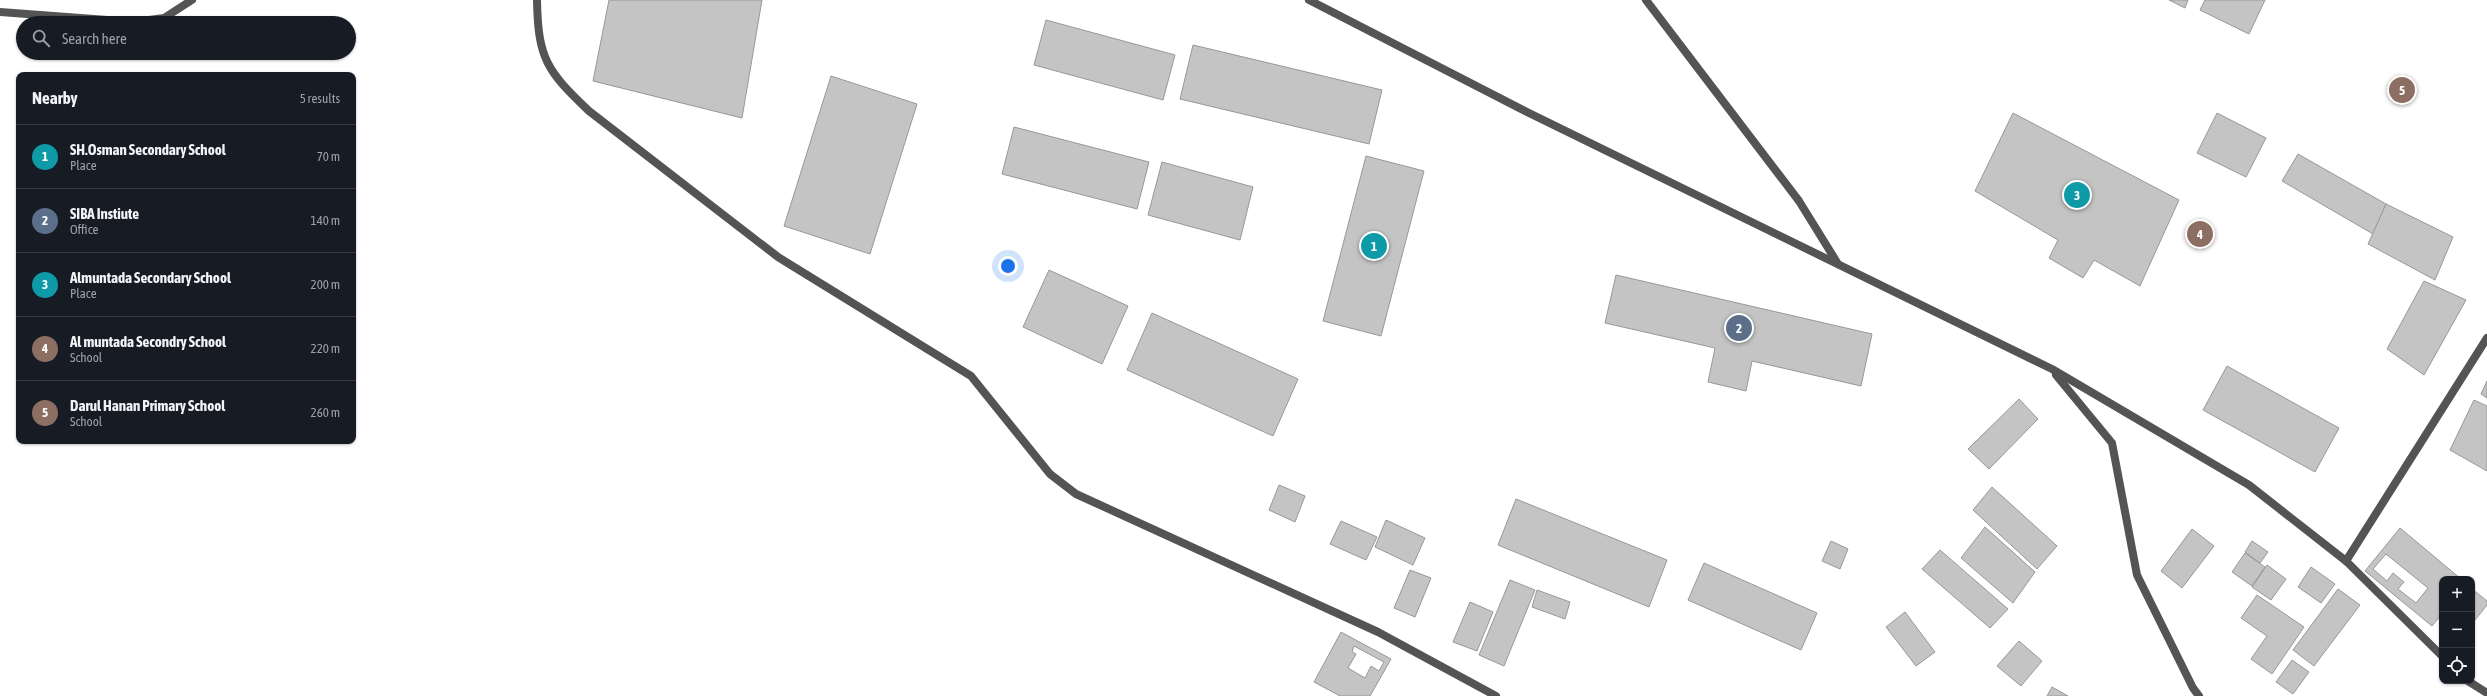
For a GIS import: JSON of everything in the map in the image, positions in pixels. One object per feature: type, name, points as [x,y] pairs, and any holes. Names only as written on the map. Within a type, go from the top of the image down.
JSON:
[{"type":"street","points":[[167,16],[192,0]]},
{"type":"street","points":[[537,0],[537,28],[542,55],[562,85],[589,110],[778,257],[971,376],[1050,474],[1076,494],[1378,632],[1496,696]]},
{"type":"street","points":[[1309,0],[1530,113],[2052,369],[2249,485],[2346,561],[2439,653]]},
{"type":"street","points":[[1646,0],[1799,202],[1821,240],[1840,266]]},
{"type":"street","points":[[0,12],[54,16]]},
{"type":"street","points":[[2346,561],[2487,338]]},
{"type":"street","points":[[2052,369],[2112,443],[2137,574],[2193,688],[2200,696]]},
{"type":"street","points":[[2473,684],[2487,693]]},
{"type":"building","points":[[609,0],[762,0],[742,118],[593,81]]},
{"type":"building","points":[[2169,0],[2188,0],[2185,8]]},
{"type":"building","points":[[2205,0],[2265,0],[2249,34],[2200,10]]},
{"type":"building","points":[[1046,20],[1175,55],[1163,100],[1034,65]]},
{"type":"building","points":[[1193,45],[1382,90],[1369,144],[1180,99]]},
{"type":"building","points":[[831,76],[917,104],[870,254],[784,226]]},
{"type":"building","points":[[2013,113],[2179,200],[2140,286],[2094,260],[2083,278],[2049,258],[2058,240],[1975,191]]},
{"type":"building","points":[[2217,113],[2266,138],[2246,177],[2197,153]]},
{"type":"building","points":[[1014,127],[1149,162],[1137,209],[1002,174]]},
{"type":"building","points":[[2298,154],[2386,204],[2373,234],[2282,181]]},
{"type":"building","points":[[1366,156],[1424,171],[1381,336],[1323,321]]},
{"type":"building","points":[[1162,162],[1253,187],[1240,240],[1148,215]]},
{"type":"building","points":[[2386,204],[2453,237],[2435,280],[2368,244]]},
{"type":"building","points":[[1049,270],[1128,306],[1102,364],[1023,327]]},
{"type":"building","points":[[1616,275],[1872,334],[1861,386],[1752,361],[1746,391],[1708,382],[1715,348],[1605,323]]},
{"type":"building","points":[[2424,281],[2466,300],[2424,375],[2387,349]]},
{"type":"building","points":[[1152,313],[1298,379],[1273,436],[1127,370]]},
{"type":"building","points":[[2227,366],[2339,428],[2315,472],[2203,410]]},
{"type":"building","points":[[2487,381],[2487,398],[2481,394]]},
{"type":"building","points":[[2019,399],[2038,419],[1989,469],[1968,449]]},
{"type":"building","points":[[2474,400],[2487,406],[2487,471],[2450,450]]},
{"type":"building","points":[[1279,485],[1305,496],[1295,522],[1269,510]]},
{"type":"building","points":[[1992,487],[2057,546],[2037,569],[1973,510]]},
{"type":"building","points":[[1516,499],[1667,560],[1649,607],[1498,545]]},
{"type":"building","points":[[1386,520],[1425,538],[1413,565],[1375,547]]},
{"type":"building","points":[[1341,521],[1377,537],[1366,560],[1330,544]]},
{"type":"building","points":[[1985,527],[2035,572],[2013,603],[1961,558]]},
{"type":"building","points":[[2400,528],[2457,576],[2439,576],[2439,618],[2432,626],[2365,571]],"holes":[[[2386,554],[2428,588],[2416,603],[2398,589],[2404,582],[2393,573],[2387,581],[2373,569]]]},
{"type":"building","points":[[2192,529],[2214,546],[2182,588],[2161,571]]},
{"type":"building","points":[[1831,541],[1848,549],[1840,569],[1822,561]]},
{"type":"building","points":[[2252,541],[2268,552],[2260,563],[2245,552]]},
{"type":"building","points":[[1940,550],[2008,609],[1990,628],[1922,569]]},
{"type":"building","points":[[2245,553],[2265,567],[2252,586],[2232,572]]},
{"type":"building","points":[[1704,563],[1817,613],[1801,650],[1688,600]]},
{"type":"building","points":[[2267,565],[2286,579],[2271,600],[2252,587]]},
{"type":"building","points":[[2311,567],[2335,584],[2321,603],[2298,587]]},
{"type":"building","points":[[1410,570],[1431,578],[1415,617],[1394,608]]},
{"type":"building","points":[[1510,580],[1535,590],[1504,666],[1479,655]]},
{"type":"building","points":[[2338,589],[2360,605],[2314,666],[2293,650]]},
{"type":"building","points":[[1537,590],[1570,602],[1565,619],[1532,607]]},
{"type":"building","points":[[2475,591],[2487,601],[2487,605],[2475,620]]},
{"type":"building","points":[[2257,595],[2304,627],[2272,674],[2251,659],[2267,636],[2241,618]]},
{"type":"building","points":[[1470,602],[1493,612],[1477,651],[1453,642]]},
{"type":"building","points":[[1905,612],[1935,652],[1916,666],[1886,627]]},
{"type":"building","points":[[1341,632],[1391,659],[1370,696],[1340,696],[1314,682]],"holes":[[[1354,646],[1384,662],[1379,671],[1371,666],[1365,678],[1348,668],[1356,654],[1352,652]]]},
{"type":"building","points":[[2019,641],[2042,661],[2021,686],[1997,666]]},
{"type":"building","points":[[2292,660],[2309,672],[2293,694],[2276,682]]},
{"type":"building","points":[[2052,687],[2068,696],[2047,696]]},
{"type":"place","name":"Darul Hanan Primary School","points":[[2402,90]]},
{"type":"place","name":"Almuntada Secondary School","points":[[2077,195]]},
{"type":"place","name":"Al muntada Secondry School","points":[[2200,234]]},
{"type":"place","name":"SH.Osman Secondary School","points":[[1374,246]]},
{"type":"place","name":"SIBA Instiute","points":[[1739,328]]}]
